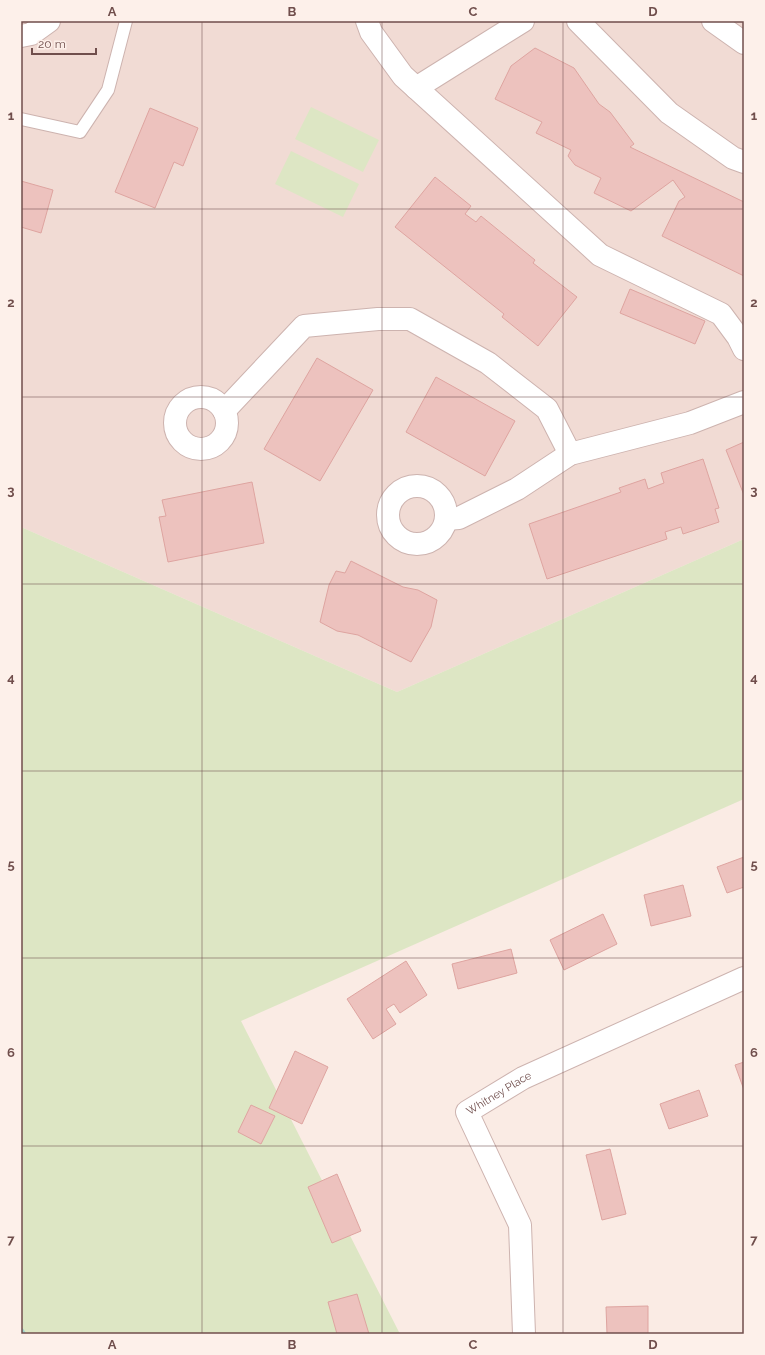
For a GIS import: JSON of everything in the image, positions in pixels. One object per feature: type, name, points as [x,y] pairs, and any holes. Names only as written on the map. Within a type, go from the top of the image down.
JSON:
[{"type":"street","points":[[21,36],[31,34],[49,21]]},
{"type":"street","points":[[366,21],[371,32],[403,76],[600,255],[721,314],[738,337],[744,349]]},
{"type":"street","points":[[416,88],[523,21]]},
{"type":"street","points":[[578,21],[669,113],[733,158],[744,162]]},
{"type":"street","points":[[713,21],[744,43]]},
{"type":"street","points":[[224,411],[304,326],[378,319],[410,319],[488,363],[547,409],[570,454]]},
{"type":"street","points":[[446,519],[459,518],[517,489],[570,454],[690,423],[744,402]]},
{"type":"street","name":"Whitney Place","points":[[524,1334],[520,1225],[467,1112],[523,1078],[744,978]]},
{"type":"lane","points":[[21,119],[80,132],[108,90],[126,21]]},
{"type":"shaded area","points":[[21,21],[744,21],[744,539],[397,692],[21,527]]},
{"type":"green space","points":[[311,107],[379,140],[363,172],[295,139]]},
{"type":"green space","points":[[291,151],[359,184],[343,217],[275,184]]},
{"type":"green space","points":[[21,527],[397,692],[744,539],[744,799],[241,1021],[400,1334],[21,1334]]},
{"type":"building","points":[[535,48],[574,68],[599,104],[610,112],[634,144],[630,147],[744,202],[744,276],[662,236],[679,201],[685,197],[673,180],[631,211],[594,193],[601,178],[575,165],[568,156],[571,150],[536,133],[542,122],[495,99],[511,66]]},
{"type":"building","points":[[150,108],[198,128],[183,166],[174,162],[155,208],[115,192]]},
{"type":"building","points":[[435,177],[471,206],[465,214],[476,222],[481,216],[535,260],[533,263],[577,297],[538,346],[502,317],[504,314],[395,227]]},
{"type":"building","points":[[21,181],[53,190],[41,233],[21,227]]},
{"type":"building","points":[[630,289],[705,321],[695,344],[620,313]]},
{"type":"building","points":[[317,358],[373,390],[320,481],[264,449]]},
{"type":"building","points":[[436,377],[515,421],[485,476],[406,432]]},
{"type":"building","points":[[744,442],[744,495],[726,450]]},
{"type":"building","points":[[703,459],[719,508],[715,509],[719,522],[683,534],[681,527],[665,532],[667,539],[547,579],[529,524],[621,492],[619,488],[645,479],[648,489],[664,483],[661,473]]},
{"type":"building","points":[[252,482],[264,543],[168,562],[159,517],[166,516],[162,500]]},
{"type":"building","points":[[351,561],[403,587],[418,590],[437,600],[431,627],[411,662],[358,635],[337,631],[320,622],[329,585],[336,571],[345,573]]},
{"type":"building","points":[[744,857],[744,887],[727,893],[717,867]]},
{"type":"building","points":[[683,885],[691,916],[651,926],[644,895]]},
{"type":"building","points":[[603,914],[617,944],[564,970],[550,940]]},
{"type":"building","points":[[511,949],[517,973],[458,989],[452,964]]},
{"type":"building","points":[[406,961],[427,995],[400,1013],[394,1004],[386,1009],[396,1024],[373,1039],[347,999]]},
{"type":"building","points":[[295,1051],[328,1067],[302,1124],[269,1108]]},
{"type":"building","points":[[744,1062],[744,1090],[735,1065]]},
{"type":"building","points":[[699,1090],[708,1116],[669,1129],[660,1104]]},
{"type":"building","points":[[251,1105],[275,1116],[261,1144],[238,1132]]},
{"type":"building","points":[[610,1149],[626,1214],[602,1220],[586,1155]]},
{"type":"building","points":[[337,1174],[361,1231],[332,1243],[308,1187]]},
{"type":"building","points":[[357,1294],[369,1334],[337,1334],[328,1302]]},
{"type":"building","points":[[648,1306],[648,1334],[607,1334],[606,1307]]}]
